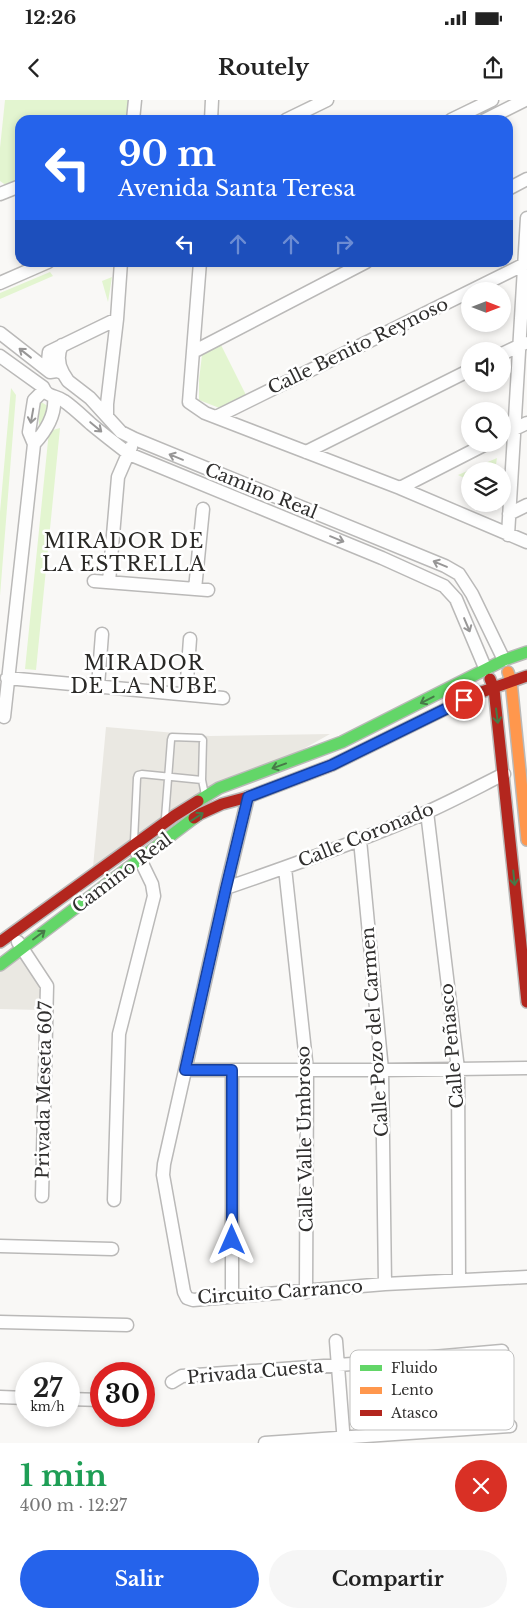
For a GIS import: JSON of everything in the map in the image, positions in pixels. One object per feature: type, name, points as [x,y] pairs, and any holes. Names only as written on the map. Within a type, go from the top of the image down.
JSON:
[{"type":"street","points":[[134,115],[135,100]]},
{"type":"street","points":[[211,115],[212,100]]},
{"type":"street","points":[[296,115],[326,100]]},
{"type":"street","points":[[461,115],[492,100]]},
{"type":"street","points":[[495,115],[525,100]]},
{"type":"street","points":[[513,187],[527,179]]},
{"type":"street","points":[[0,194],[15,188]]},
{"type":"street","points":[[508,535],[514,430],[524,343],[527,218]]},
{"type":"street","name":"Calle Benito Reynoso","points":[[216,417],[526,263]]},
{"type":"street","points":[[0,283],[37,267]]},
{"type":"street","points":[[107,416],[121,267]]},
{"type":"street","points":[[200,267],[189,402],[205,413],[400,488],[527,542]]},
{"type":"street","points":[[193,352],[356,267]]},
{"type":"street","points":[[4,717],[34,444],[29,432],[34,400],[49,392],[66,391],[58,374],[48,361],[47,356],[49,352],[117,319]]},
{"type":"street","name":"Camino Real","points":[[0,333],[90,398],[121,432],[134,439],[459,574],[472,594],[504,660]]},
{"type":"street","points":[[511,350],[524,343]]},
{"type":"street","name":"Camino Real","points":[[0,356],[49,392],[72,406],[129,454],[382,558],[444,586],[456,599],[486,670]]},
{"type":"street","points":[[34,444],[43,434],[54,412],[43,378],[58,374]]},
{"type":"street","points":[[306,452],[461,374]]},
{"type":"street","points":[[511,432],[527,423]]},
{"type":"street","points":[[109,582],[118,477],[134,439]]},
{"type":"street","points":[[400,488],[470,452]]},
{"type":"street","points":[[509,514],[527,505]]},
{"type":"street","points":[[94,581],[202,590],[203,509]]},
{"type":"street","points":[[98,686],[102,634]]},
{"type":"street","points":[[186,694],[190,639]]},
{"type":"street","name":"Camino Real","points":[[0,942],[165,823],[219,788],[342,742],[504,660],[527,652]]},
{"type":"street","points":[[504,660],[512,681],[527,839],[510,838]]},
{"type":"street","points":[[486,670],[494,689],[527,1002]]},
{"type":"street","name":"Camino Real","points":[[0,965],[200,814],[222,804],[248,797],[332,765],[476,694],[527,676]]},
{"type":"street","points":[[7,678],[223,698]]},
{"type":"street","name":"Calle Coronado","points":[[226,888],[360,840],[426,812],[504,774]]},
{"type":"street","name":"Circuito Carranco","points":[[248,797],[164,1164],[163,1175],[184,1292],[187,1298],[193,1300],[385,1284],[527,1277]]},
{"type":"street","name":"Calle Peñasco","points":[[426,812],[458,1069],[459,1280]]},
{"type":"street","name":"Calle Pozo del Carmen","points":[[360,840],[382,1070],[385,1284]]},
{"type":"street","points":[[114,1200],[120,1034],[154,896],[152,884],[134,846]]},
{"type":"street","name":"Calle Valle Umbroso","points":[[285,868],[307,1070],[306,1292]]},
{"type":"street","name":"Privada Meseta 607","points":[[13,933],[21,949],[46,986],[42,1196]]},
{"type":"street","points":[[185,1070],[527,1068]]},
{"type":"street","points":[[232,1070],[232,1297]]},
{"type":"street","points":[[0,1246],[112,1249]]},
{"type":"street","points":[[0,1322],[127,1324]]},
{"type":"street","points":[[336,1341],[344,1440]]},
{"type":"street","name":"Privada Cuesta","points":[[172,1382],[182,1376],[350,1364]]},
{"type":"street","points":[[0,1397],[15,1398]]},
{"type":"street","points":[[265,1443],[412,1438],[477,1430]]},
{"type":"lane","points":[[165,823],[167,777],[172,737],[201,738],[203,740],[202,780],[206,796]]},
{"type":"lane","points":[[134,846],[136,778],[138,775],[202,780]]},
{"type":"shaded area","points":[[106,727],[210,736],[330,734],[93,867]]},
{"type":"shaded area","points":[[20,957],[41,987],[40,1010],[0,1009],[0,972]]},
{"type":"green space","points":[[5,100],[129,100],[128,115],[15,115],[15,183],[7,186],[0,181],[0,148]]},
{"type":"green space","points":[[50,272],[53,276],[0,299],[0,293]]},
{"type":"green space","points":[[112,277],[108,302],[102,281]]},
{"type":"green space","points":[[221,345],[246,395],[222,409],[199,400],[202,355]]},
{"type":"green space","points":[[11,388],[16,395],[0,596],[0,512]]},
{"type":"green space","points":[[38,400],[51,408],[39,426]]},
{"type":"green space","points":[[60,428],[36,670],[25,669],[49,431]]},
{"type":"green space","points":[[497,458],[496,462],[488,462]]},
{"type":"traffic: fast","points":[[198,801],[219,788],[342,742],[504,660],[527,652]]},
{"type":"traffic: fast","points":[[0,965],[194,818]]},
{"type":"traffic: slow","points":[[508,672],[511,681],[527,840]]},
{"type":"traffic: jam","points":[[194,818],[222,804],[248,797],[332,765],[476,694],[527,676]]},
{"type":"traffic: jam","points":[[490,679],[494,689],[527,1002]]},
{"type":"traffic: jam","points":[[0,942],[174,816],[198,801]]},
{"type":"district","name":"MIRADOR DE LA ESTRELLA","points":[[124,552]]},
{"type":"district","name":"MIRADOR DE LA NUBE","points":[[144,674]]},
{"type":"route","points":[[232,1240],[232,1070],[185,1070],[248,797],[332,765],[464,700]]}]
